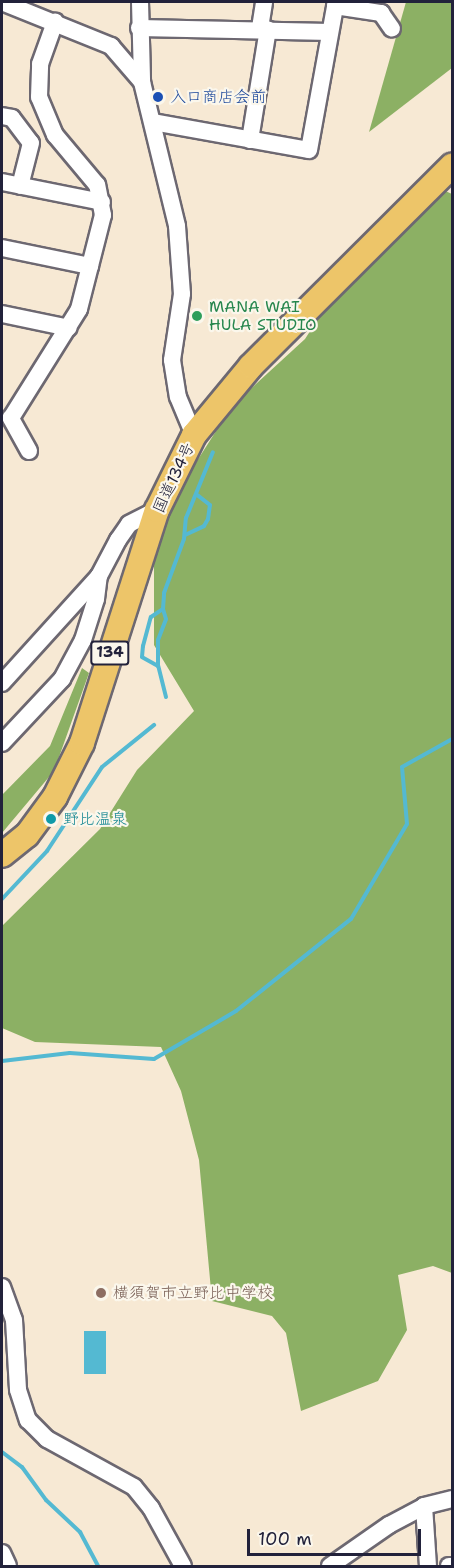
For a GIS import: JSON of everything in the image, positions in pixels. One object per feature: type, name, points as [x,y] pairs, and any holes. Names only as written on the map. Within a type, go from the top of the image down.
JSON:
[{"type":"highway","name":"国道134号","points":[[2,855],[27,835],[55,797],[82,743],[157,510],[194,435],[251,366],[453,166]]},
{"type":"street","points":[[2,2],[111,46],[142,82]]},
{"type":"street","points":[[140,2],[142,82],[177,226],[183,269],[172,360],[178,398],[194,435]]},
{"type":"street","points":[[250,140],[264,29],[264,2]]},
{"type":"street","points":[[153,122],[309,150],[335,4],[381,14],[392,29]]},
{"type":"street","points":[[29,450],[11,418],[79,309],[103,215],[97,185],[55,135],[39,97],[40,64],[55,22]]},
{"type":"street","points":[[139,28],[330,32]]},
{"type":"street","points":[[2,116],[12,118],[31,142],[20,186]]},
{"type":"street","points":[[2,182],[102,202]]},
{"type":"street","points":[[2,248],[90,266]]},
{"type":"street","points":[[2,314],[69,328]]},
{"type":"street","points":[[2,683],[99,576],[129,524],[157,510]]},
{"type":"street","points":[[2,744],[62,679],[83,640],[96,599],[99,576]]},
{"type":"street","points":[[2,1287],[14,1320],[18,1390],[28,1420],[47,1439],[134,1487],[151,1508],[183,1566]]},
{"type":"street","points":[[330,1566],[424,1506],[453,1499]]},
{"type":"street","points":[[424,1506],[428,1566]]},
{"type":"street","points":[[2,1553],[8,1566]]},
{"type":"green space","points":[[406,2],[452,2],[452,68],[369,132]]},
{"type":"green space","points":[[441,189],[452,194],[452,1273],[433,1266],[398,1275],[407,1330],[378,1381],[301,1411],[286,1333],[272,1316],[212,1301],[199,1160],[181,1091],[161,1047],[35,1042],[2,1028],[2,926],[100,829],[137,770],[194,711],[154,645],[154,562],[167,508],[232,406],[305,339],[336,291]]},
{"type":"green space","points":[[82,668],[89,673],[54,771],[2,833],[2,795],[50,746]]},
{"type":"water","points":[[84,1331],[106,1331],[106,1374],[84,1374]]},
{"type":"waterway","points":[[166,697],[158,666],[142,657],[143,646],[151,617],[163,609],[164,593],[184,539],[186,518],[213,452]]},
{"type":"waterway","points":[[185,535],[204,526],[208,519],[210,505],[197,495]]},
{"type":"waterway","points":[[158,666],[158,640],[166,619],[163,609]]},
{"type":"waterway","points":[[2,899],[47,851],[102,767],[154,725]]},
{"type":"waterway","points":[[2,1061],[70,1053],[154,1059],[236,1011],[351,919],[407,824],[402,767],[452,739]]},
{"type":"waterway","points":[[2,1452],[22,1467],[46,1500],[80,1532],[98,1566]]},
{"type":"place","name":"入口商店会前","points":[[158,97]]},
{"type":"place","name":"MANA WAI HULA STUDIO","points":[[197,316]]},
{"type":"place","name":"野比温泉","points":[[51,819]]},
{"type":"place","name":"横須賀市立野比中学校","points":[[101,1293]]}]
